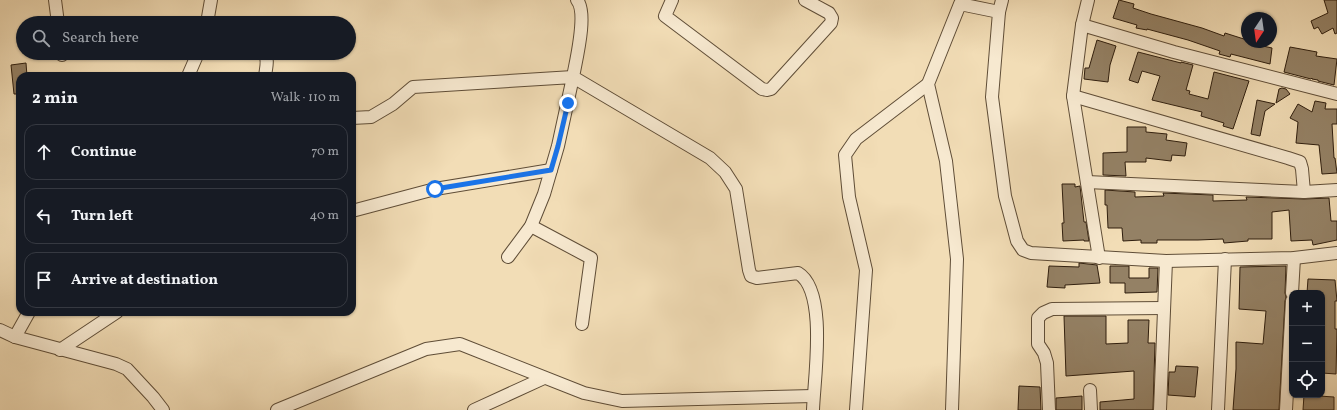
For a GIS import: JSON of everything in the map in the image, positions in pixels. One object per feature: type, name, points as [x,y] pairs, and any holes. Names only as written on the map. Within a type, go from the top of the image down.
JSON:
[{"type":"street","points":[[56,0],[57,16]]},
{"type":"street","points":[[208,16],[211,0]]},
{"type":"street","points":[[508,257],[531,226],[544,194],[558,146],[573,77],[582,14],[580,3],[577,0]]},
{"type":"street","points":[[672,0],[665,16],[762,89],[767,90],[772,89],[831,23],[832,18],[829,13],[805,0]]},
{"type":"street","points":[[1002,0],[999,12],[992,97],[1005,196],[1017,241],[1023,250],[1031,253],[1166,261],[1294,258],[1337,253]]},
{"type":"street","points":[[1088,0],[1082,25],[1073,96],[1099,258]]},
{"type":"street","points":[[856,410],[866,270],[849,197],[845,155],[856,139],[928,84],[961,2],[999,12]]},
{"type":"street","points":[[1082,25],[1174,52],[1337,94]]},
{"type":"street","points":[[190,72],[195,60]]},
{"type":"street","points":[[265,72],[267,60]]},
{"type":"street","points":[[356,118],[371,117],[393,104],[413,87],[573,77],[710,158],[725,172],[736,189],[749,270],[752,276],[757,278],[798,272],[804,276],[811,291],[816,312],[818,340],[812,410]]},
{"type":"street","points":[[928,84],[946,161],[957,259],[952,410]]},
{"type":"street","points":[[1073,96],[1300,162],[1304,192]]},
{"type":"street","points":[[356,210],[435,189],[551,170]]},
{"type":"street","points":[[1087,182],[1304,192],[1337,190]]},
{"type":"street","points":[[531,226],[591,258],[582,324]]},
{"type":"street","points":[[1292,290],[1294,258]]},
{"type":"street","points":[[1218,410],[1225,259]]},
{"type":"street","points":[[1160,410],[1166,261]]},
{"type":"street","points":[[1049,410],[1047,363],[1044,353],[1038,344],[1038,318],[1052,309],[1164,308]]},
{"type":"street","points":[[15,337],[28,316]]},
{"type":"street","points":[[60,350],[111,316]]},
{"type":"street","points":[[1286,410],[1291,326]]},
{"type":"street","points":[[0,330],[15,337],[116,364],[127,369],[163,410]]},
{"type":"street","points":[[277,410],[426,349],[460,344],[544,378],[621,406],[813,396]]},
{"type":"street","points":[[474,410],[544,378]]},
{"type":"street","points":[[1090,390],[1091,410]]},
{"type":"building","points":[[1119,0],[1134,4],[1133,8],[1151,14],[1202,28],[1224,36],[1225,33],[1241,38],[1241,48],[1272,48],[1270,64],[1231,54],[1230,57],[1219,54],[1220,51],[1188,40],[1147,29],[1136,28],[1137,25],[1113,18]]},
{"type":"building","points":[[1324,0],[1337,0],[1337,33],[1335,34],[1333,28],[1322,34],[1318,27],[1314,29],[1311,21],[1328,13]]},
{"type":"building","points":[[1097,40],[1116,46],[1110,65],[1108,82],[1084,79],[1085,68],[1089,68]]},
{"type":"building","points":[[1290,47],[1317,52],[1316,56],[1337,59],[1334,85],[1312,78],[1284,72]]},
{"type":"building","points":[[1138,52],[1193,65],[1186,90],[1190,91],[1189,94],[1208,99],[1214,72],[1249,81],[1233,129],[1223,126],[1224,123],[1201,116],[1202,112],[1152,100],[1160,76],[1142,71],[1138,83],[1129,80]]},
{"type":"building","points":[[26,63],[27,72],[16,72],[16,94],[14,94],[11,65]]},
{"type":"building","points":[[1279,89],[1286,89],[1290,94],[1276,103]]},
{"type":"building","points":[[1257,100],[1275,104],[1265,111],[1260,136],[1251,134]]},
{"type":"building","points":[[1315,101],[1326,103],[1325,109],[1337,109],[1337,124],[1332,124],[1334,158],[1337,173],[1322,174],[1319,145],[1296,143],[1298,122],[1290,118],[1298,104],[1312,112]]},
{"type":"building","points":[[1127,127],[1146,127],[1146,132],[1167,134],[1166,140],[1187,143],[1185,156],[1172,155],[1171,161],[1146,158],[1146,162],[1125,162],[1126,176],[1103,175],[1103,153],[1127,152]]},
{"type":"building","points":[[1062,184],[1075,184],[1075,187],[1080,186],[1084,222],[1086,222],[1089,241],[1063,241],[1062,223],[1064,223]]},
{"type":"building","points":[[1105,190],[1135,192],[1135,197],[1164,196],[1163,193],[1213,195],[1213,201],[1247,200],[1246,197],[1304,199],[1329,198],[1331,221],[1337,221],[1337,240],[1313,245],[1312,240],[1291,241],[1289,210],[1272,212],[1272,239],[1248,239],[1248,241],[1224,243],[1223,239],[1157,240],[1157,243],[1141,243],[1141,240],[1123,241],[1122,228],[1108,228]]},
{"type":"building","points":[[1079,263],[1097,265],[1100,283],[1065,285],[1065,288],[1047,287],[1049,266],[1079,267]]},
{"type":"building","points":[[1110,266],[1129,266],[1129,278],[1149,278],[1149,268],[1158,268],[1157,292],[1125,293],[1125,283],[1110,283]]},
{"type":"building","points":[[1286,266],[1286,297],[1279,410],[1233,410],[1236,342],[1263,344],[1266,311],[1239,309],[1240,267]]},
{"type":"building","points":[[1308,279],[1335,280],[1337,301],[1335,301],[1335,329],[1337,329],[1336,374],[1325,373],[1325,290],[1307,290]]},
{"type":"building","points":[[1064,316],[1106,316],[1106,344],[1128,343],[1128,320],[1149,320],[1148,343],[1155,343],[1153,410],[1100,410],[1100,402],[1134,399],[1134,371],[1066,376]]},
{"type":"building","points":[[1176,366],[1198,367],[1195,397],[1168,395],[1169,372],[1175,372]]},
{"type":"building","points":[[1019,386],[1040,387],[1041,410],[1018,410]]},
{"type":"building","points":[[1082,396],[1082,410],[1056,410],[1056,398]]},
{"type":"building","points":[[1334,397],[1334,410],[1303,410],[1304,398]]},
{"type":"route","points":[[435,189],[518,174],[551,170],[568,103]]}]
